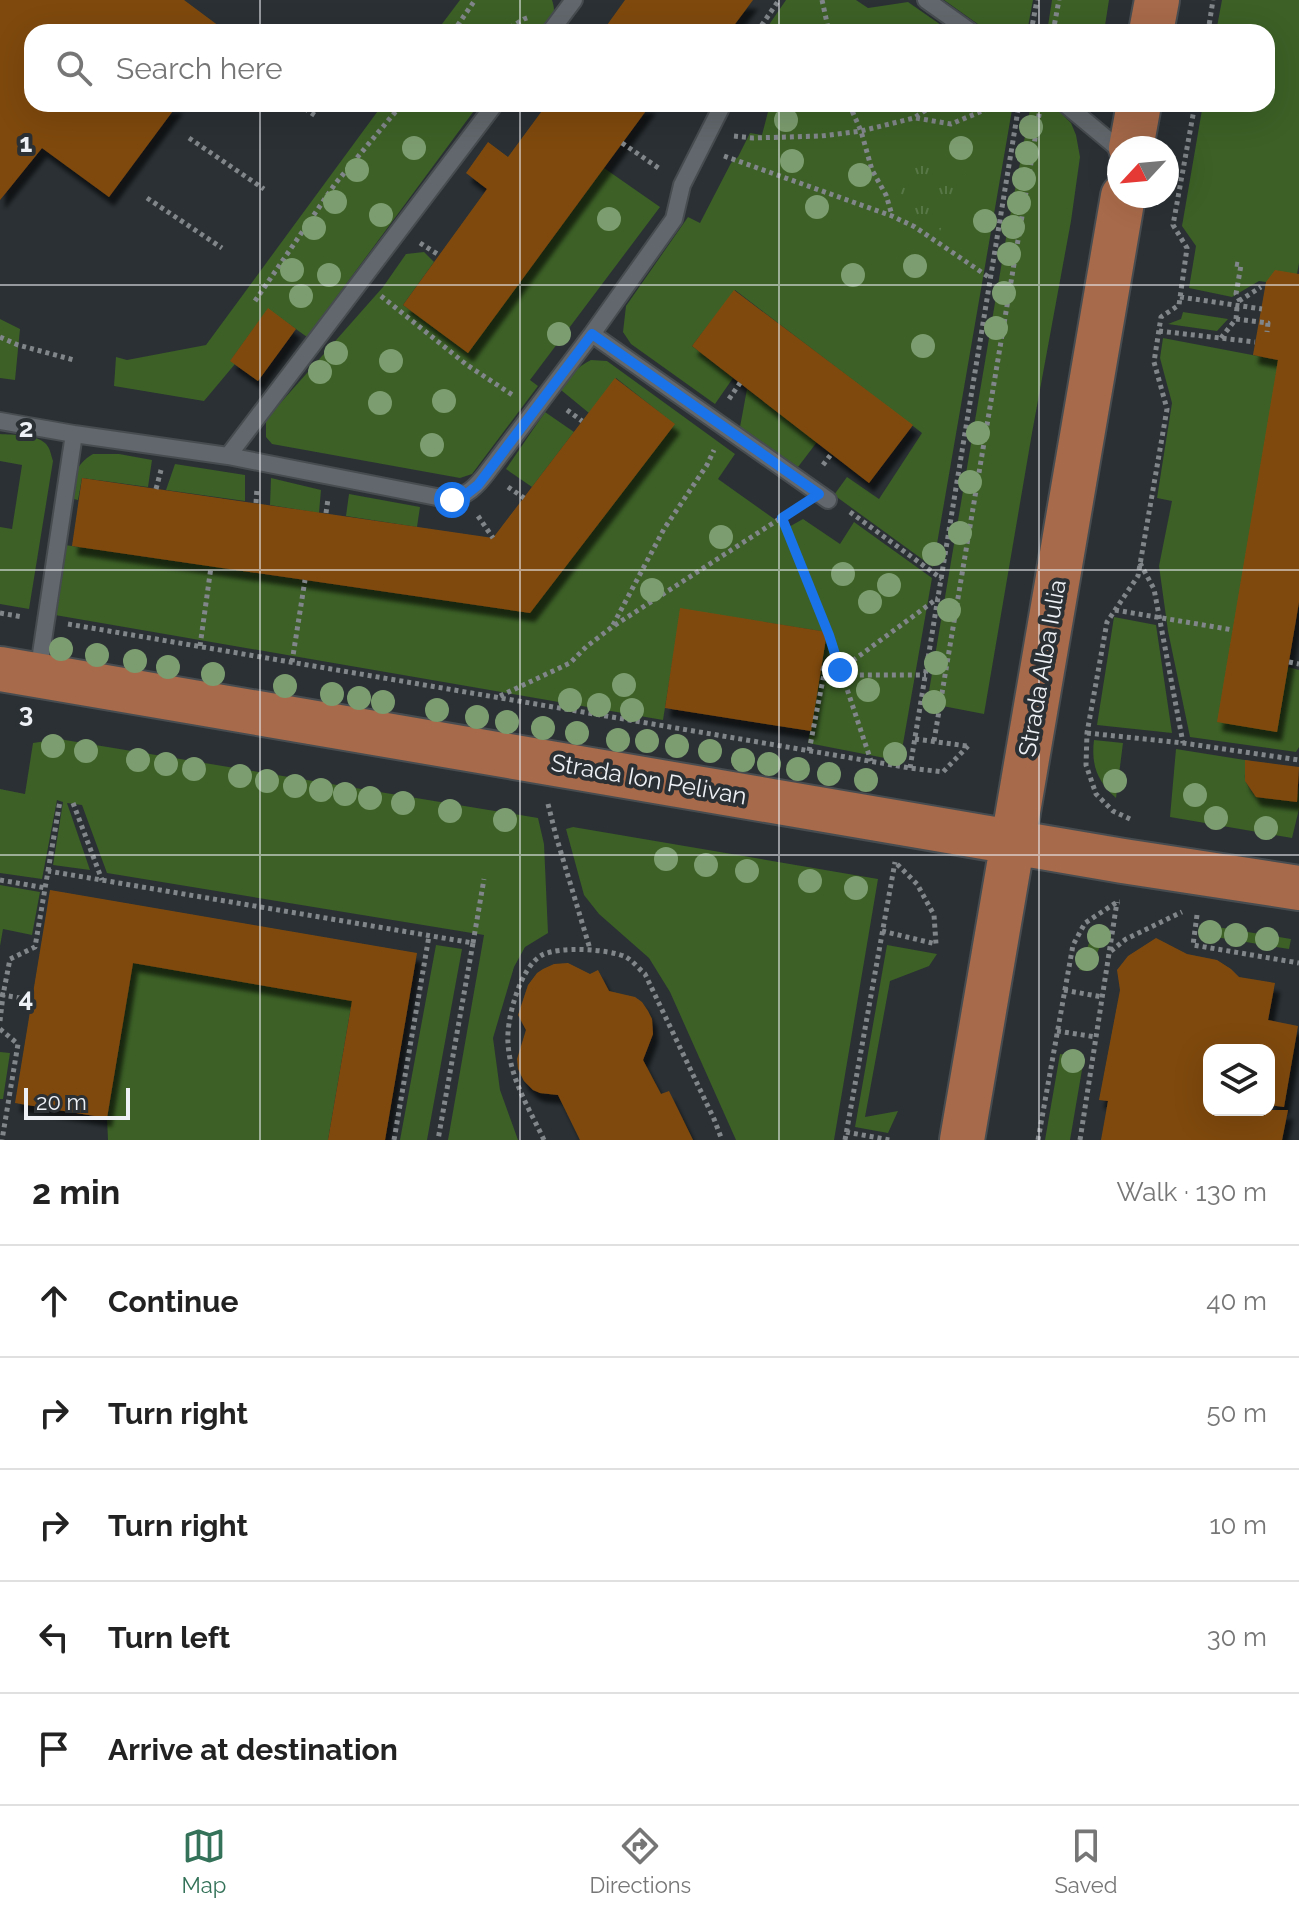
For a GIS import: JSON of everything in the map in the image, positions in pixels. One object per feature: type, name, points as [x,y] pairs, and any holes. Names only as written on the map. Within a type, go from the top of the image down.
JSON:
[{"type":"main road","points":[[1152,24],[1157,0]]},
{"type":"main road","points":[[1133,136],[1138,112]]},
{"type":"main road","name":"Strada Alba Iulia","points":[[962,1140],[1121,208]]},
{"type":"main road","name":"Strada Ion Pelivan","points":[[19,673],[1141,864],[1298,884]]},
{"type":"lane","points":[[926,0],[960,24]]},
{"type":"lane","points":[[555,24],[568,2]]},
{"type":"lane","points":[[228,456],[489,112]]},
{"type":"lane","points":[[0,421],[228,456],[452,500],[464,496],[478,485],[674,219],[682,185],[719,112]]},
{"type":"lane","points":[[1075,112],[1107,139]]},
{"type":"lane","points":[[592,334],[823,497]]},
{"type":"lane","points":[[19,673],[46,621],[74,434]]},
{"type":"path","points":[[458,24],[475,0]]},
{"type":"path","points":[[762,24],[779,0]]},
{"type":"path","points":[[822,0],[827,24]]},
{"type":"path","points":[[1032,24],[1037,0]]},
{"type":"path","points":[[1054,24],[1059,0]]},
{"type":"path","points":[[1209,24],[1213,0]]},
{"type":"path","points":[[310,112],[316,116]]},
{"type":"path","points":[[255,301],[335,184],[395,112]]},
{"type":"path","points":[[853,112],[892,216]]},
{"type":"path","points":[[705,140],[821,136],[861,131],[914,118],[923,112]]},
{"type":"path","points":[[914,118],[951,124],[980,112]]},
{"type":"path","points":[[910,768],[1018,112]]},
{"type":"path","points":[[934,741],[1039,112]]},
{"type":"path","points":[[1129,819],[1113,811],[1096,794],[1086,765],[1087,733],[1107,622],[1138,576],[1167,409],[1154,362],[1161,317],[1179,305],[1187,248],[1173,225],[1194,112]]},
{"type":"path","points":[[189,138],[264,189]]},
{"type":"path","points":[[705,140],[735,160],[915,227],[990,278]]},
{"type":"path","points":[[622,143],[638,154]]},
{"type":"path","points":[[147,198],[222,248]]},
{"type":"path","points":[[1221,338],[1236,319],[1241,265],[1235,264]]},
{"type":"path","points":[[362,280],[467,365],[535,409]]},
{"type":"path","points":[[1236,304],[1261,287]]},
{"type":"path","points":[[1180,297],[1262,309]]},
{"type":"path","points":[[1236,319],[1268,323],[1267,332]]},
{"type":"path","points":[[1159,331],[1255,342]]},
{"type":"path","points":[[0,337],[74,360]]},
{"type":"path","points":[[612,627],[664,529],[707,465],[724,427]]},
{"type":"path","points":[[497,697],[570,663],[612,627],[782,518],[823,497],[855,516],[942,579]]},
{"type":"path","points":[[782,518],[829,635],[871,761]]},
{"type":"path","points":[[1140,563],[1154,589],[1183,743]]},
{"type":"path","points":[[200,646],[211,567]]},
{"type":"path","points":[[292,662],[305,580]]},
{"type":"path","points":[[841,673],[938,598]]},
{"type":"path","points":[[1115,610],[1233,630]]},
{"type":"path","points":[[0,613],[910,768],[943,772],[968,746],[915,739]]},
{"type":"path","points":[[1289,662],[1299,664]]},
{"type":"path","points":[[809,751],[823,669],[841,673],[926,675]]},
{"type":"path","points":[[1087,733],[1299,760]]},
{"type":"path","points":[[0,1021],[10,959],[35,947],[60,801]]},
{"type":"path","points":[[73,803],[102,880]]},
{"type":"path","points":[[564,806],[548,804],[590,949]]},
{"type":"path","points":[[845,1140],[882,931],[895,862],[917,884],[934,915],[936,944],[882,931]]},
{"type":"path","points":[[48,871],[473,943]]},
{"type":"path","points":[[438,1140],[484,879]]},
{"type":"path","points":[[0,880],[46,888]]},
{"type":"path","points":[[1080,1140],[1117,902]]},
{"type":"path","points":[[1038,1140],[1073,945],[1085,923],[1117,902],[1130,904]]},
{"type":"path","points":[[1169,910],[1211,917]]},
{"type":"path","points":[[1110,951],[1126,939],[1182,912]]},
{"type":"path","points":[[1197,915],[1193,945],[1299,963]]},
{"type":"path","points":[[394,1140],[429,936]]},
{"type":"path","points":[[544,1140],[512,1074],[507,1041],[511,1013],[526,970],[541,955],[560,950],[590,949],[627,958],[645,974],[722,1140]]},
{"type":"path","points":[[1064,990],[1102,997]]},
{"type":"path","points":[[2,995],[32,1000]]},
{"type":"path","points":[[0,1029],[18,1044],[3,1113],[2,1140]]},
{"type":"path","points":[[1057,1031],[1096,1037]]},
{"type":"path","points":[[846,1132],[890,1140]]},
{"type":"green space","points":[[460,0],[552,0],[553,5],[554,14],[549,24],[442,24]]},
{"type":"green space","points":[[786,0],[856,0],[868,8],[908,2],[940,24],[770,24]]},
{"type":"green space","points":[[944,0],[1033,0],[1028,24],[978,24]]},
{"type":"green space","points":[[1052,0],[1109,0],[1105,24],[1048,24]]},
{"type":"green space","points":[[1222,0],[1299,0],[1297,274],[1259,281],[1232,297],[1189,288],[1196,246],[1182,226],[1202,112],[1275,112],[1275,24],[1218,24]]},
{"type":"green space","points":[[377,112],[473,112],[307,337],[268,309],[231,360],[235,364],[204,401],[114,386],[116,357],[127,360],[206,345]]},
{"type":"green space","points":[[768,112],[1012,112],[933,567],[834,495],[847,477],[879,499],[922,433],[735,290],[692,346],[733,378],[715,404],[631,344],[623,332],[626,306],[688,217],[700,223],[750,133],[762,135]]},
{"type":"green space","points":[[1030,112],[1059,112],[1071,123],[1080,157],[984,714],[927,703]]},
{"type":"green space","points":[[919,153],[967,175],[940,231],[893,209]]},
{"type":"green space","points":[[604,168],[660,207],[530,380],[538,386],[472,474],[460,478],[272,444],[266,437],[266,421],[383,287],[406,254],[424,252],[434,262],[403,305],[468,352]]},
{"type":"green space","points":[[1183,312],[1228,319],[1217,331],[1168,324],[1181,319]]},
{"type":"green space","points":[[0,319],[20,329],[15,380],[0,378]]},
{"type":"green space","points":[[1163,338],[1278,360],[1288,667],[1299,670],[1299,747],[1296,752],[1190,737],[1168,631],[1159,566],[1172,501],[1157,498],[1172,403],[1160,358]]},
{"type":"green space","points":[[591,360],[607,361],[735,454],[718,479],[787,528],[803,519],[840,544],[854,522],[932,578],[900,761],[808,743],[826,632],[681,609],[663,720],[55,615],[65,545],[530,613],[674,424],[616,378],[589,413],[561,390],[573,372]]},
{"type":"green space","points":[[747,389],[817,442],[798,467],[740,427]]},
{"type":"green space","points":[[545,412],[574,432],[532,487],[506,469]]},
{"type":"green space","points":[[0,434],[41,440],[48,447],[53,461],[29,609],[0,604],[0,527],[12,529],[22,465],[0,461]]},
{"type":"green space","points":[[93,454],[119,454],[152,460],[148,487],[82,478],[78,500],[70,498],[79,467]]},
{"type":"green space","points":[[175,464],[245,475],[245,501],[166,490]]},
{"type":"green space","points":[[271,478],[321,490],[319,513],[270,505]]},
{"type":"green space","points":[[349,494],[420,507],[417,527],[346,516]]},
{"type":"green space","points":[[1114,617],[1156,625],[1172,733],[1097,725]]},
{"type":"green space","points":[[59,739],[538,818],[544,844],[548,933],[525,947],[514,967],[493,1038],[500,1090],[518,1140],[448,1140],[484,935],[107,873],[82,805],[67,803],[90,870],[53,865],[63,802],[57,800],[42,879],[0,873],[0,789],[25,794],[33,743]]},
{"type":"green space","points":[[1094,740],[1123,743],[1116,798],[1097,772]]},
{"type":"green space","points":[[1176,749],[1251,761],[1245,780],[1256,797],[1296,802],[1299,785],[1299,809],[1292,838],[1170,817]]},
{"type":"green space","points":[[573,827],[878,879],[834,1140],[736,1140],[670,992],[649,958],[599,914],[584,895],[566,829]]},
{"type":"green space","points":[[0,885],[40,892],[32,935],[3,929],[0,946]]},
{"type":"green space","points":[[1205,925],[1291,939],[1289,949],[1203,935]]},
{"type":"green space","points":[[1100,927],[1107,931],[1089,971],[1079,970],[1092,935]]},
{"type":"green space","points":[[436,945],[462,949],[427,1140],[400,1140]]},
{"type":"green space","points":[[887,945],[937,954],[929,966],[890,981],[865,1117],[898,1111],[888,1133],[855,1127]]},
{"type":"green space","points":[[133,963],[352,1001],[328,1140],[108,1140],[107,1118]]},
{"type":"green space","points":[[0,1052],[10,1053],[3,1099],[0,1099]]},
{"type":"green space","points":[[1060,1054],[1084,1058],[1070,1140],[1045,1140]]},
{"type":"building","points":[[0,0],[184,0],[216,24],[24,24],[24,112],[172,112],[109,197],[42,148],[0,200]]},
{"type":"building","points":[[625,0],[753,0],[735,24],[608,24]]},
{"type":"building","points":[[541,112],[645,112],[468,353],[403,305],[487,189],[466,173],[488,142],[508,157]]},
{"type":"building","points":[[1275,270],[1299,274],[1299,602],[1277,732],[1217,722],[1278,360],[1253,355],[1266,282]]},
{"type":"building","points":[[734,290],[913,425],[869,483],[692,346]]},
{"type":"building","points":[[268,308],[296,329],[258,381],[230,361]]},
{"type":"building","points":[[615,378],[675,424],[530,613],[72,546],[82,478],[493,538]]},
{"type":"building","points":[[680,608],[827,632],[811,731],[665,708]]},
{"type":"building","points":[[1245,760],[1299,767],[1297,802],[1256,797],[1245,781]]},
{"type":"building","points":[[50,890],[417,953],[385,1140],[328,1140],[352,1001],[133,963],[107,1118],[15,1103]]},
{"type":"building","points":[[1156,938],[1187,954],[1217,960],[1239,977],[1275,983],[1268,1020],[1298,1026],[1284,1107],[1275,1106],[1275,1044],[1203,1044],[1203,1116],[1275,1116],[1275,1110],[1288,1110],[1282,1140],[1101,1140],[1108,1101],[1099,1100],[1120,990],[1117,970],[1128,956]]},
{"type":"building","points":[[568,963],[590,974],[598,970],[609,991],[635,997],[642,1002],[652,1019],[653,1034],[643,1060],[661,1094],[669,1091],[693,1140],[580,1140],[558,1095],[540,1093],[524,1081],[517,1059],[526,1030],[518,1015],[528,985],[543,969]]},
{"type":"route","points":[[452,500],[464,496],[478,485],[592,334],[819,494],[782,518],[840,670]]}]
